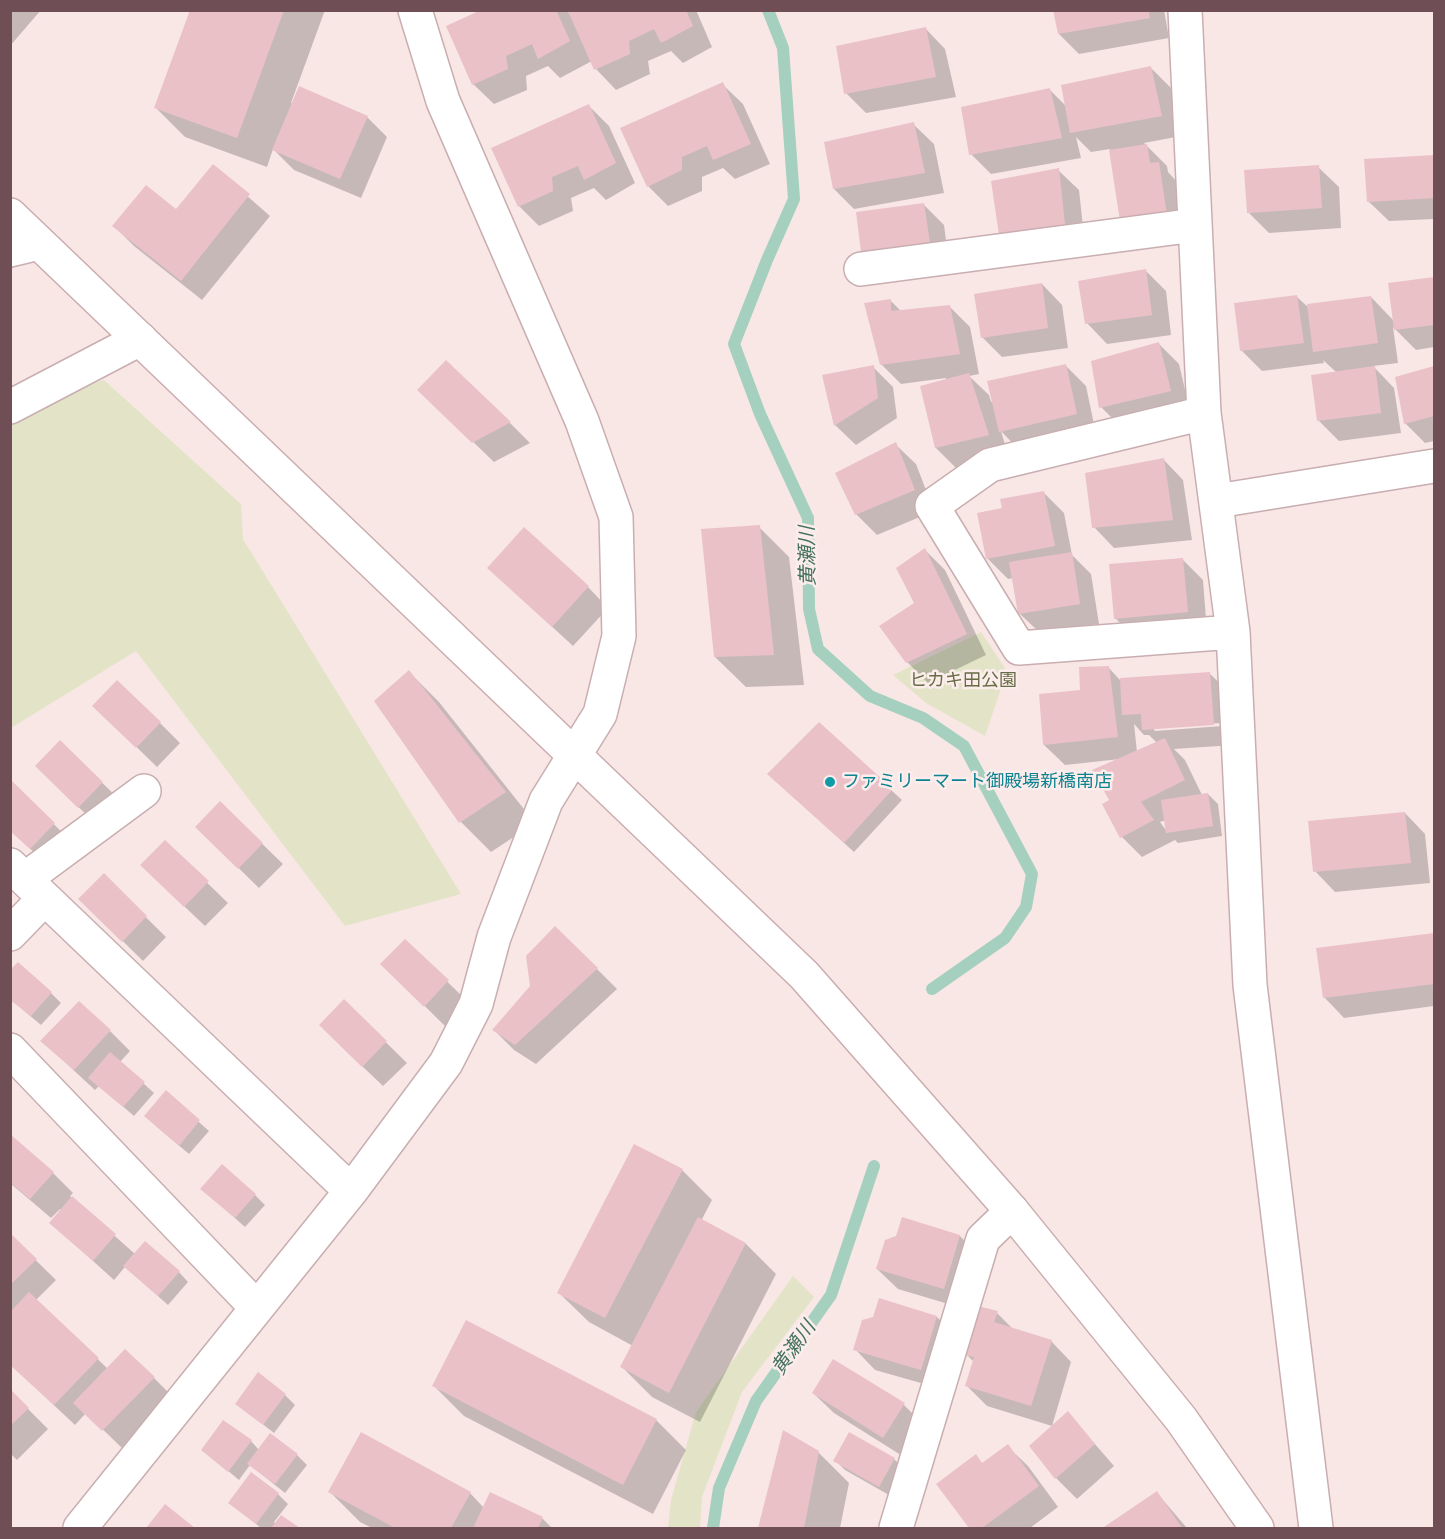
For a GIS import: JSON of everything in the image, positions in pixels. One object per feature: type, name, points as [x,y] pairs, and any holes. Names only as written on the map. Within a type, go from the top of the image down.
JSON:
[{"type":"street","points":[[80,1528],[351,1191],[446,1063],[476,1004],[494,937],[546,801],[600,714],[619,636],[616,517],[582,421],[443,101],[415,10]]},
{"type":"street","points":[[1185,10],[1203,413],[1217,501],[1233,632],[1250,985],[1316,1528]]},
{"type":"street","points":[[10,215],[25,247],[140,339],[804,975],[1012,1211],[1181,1419],[1257,1528]]},
{"type":"street","points":[[861,269],[1195,225]]},
{"type":"street","points":[[10,407],[140,339]]},
{"type":"street","points":[[1203,413],[990,465],[932,506],[1019,648],[1233,632]]},
{"type":"street","points":[[1217,501],[1434,466]]},
{"type":"street","points":[[10,934],[27,881],[144,791]]},
{"type":"street","points":[[27,881],[351,1191]]},
{"type":"street","points":[[10,1050],[256,1307]]},
{"type":"street","points":[[896,1528],[982,1239],[1012,1211]]},
{"type":"green space","points":[[104,380],[241,504],[243,539],[461,894],[345,926],[136,651],[11,728],[11,412]]},
{"type":"green space","name":"ヒカキ田公園","points":[[981,632],[1007,671],[985,736],[926,703],[893,675]]},
{"type":"green space","points":[[793,1276],[814,1297],[742,1392],[702,1497],[700,1528],[668,1528],[671,1500],[696,1412]]},
{"type":"building","points":[[190,10],[284,10],[237,138],[154,108]]},
{"type":"building","points":[[481,10],[556,10],[570,41],[538,59],[532,44],[506,56],[508,69],[472,85],[446,26]]},
{"type":"building","points":[[686,10],[693,26],[661,43],[654,29],[629,41],[630,54],[594,70],[568,11]]},
{"type":"building","points":[[1053,10],[1148,10],[1150,18],[1058,34]]},
{"type":"building","points":[[926,27],[936,77],[844,94],[836,46]]},
{"type":"building","points":[[1151,66],[1162,116],[1070,133],[1061,85]]},
{"type":"building","points":[[723,82],[751,144],[713,160],[707,146],[682,157],[682,170],[647,187],[620,128]]},
{"type":"building","points":[[299,86],[368,116],[340,179],[272,150]]},
{"type":"building","points":[[1050,88],[1062,138],[969,155],[961,107]]},
{"type":"building","points":[[589,104],[616,163],[584,180],[578,166],[552,177],[553,191],[518,207],[491,148]]},
{"type":"building","points":[[914,122],[925,173],[833,189],[824,142]]},
{"type":"building","points":[[1147,144],[1150,163],[1159,162],[1167,215],[1120,221],[1109,150]]},
{"type":"building","points":[[1434,155],[1434,198],[1367,202],[1364,159]]},
{"type":"building","points":[[213,164],[250,194],[181,281],[112,226],[146,185],[176,209]]},
{"type":"building","points":[[1319,165],[1322,208],[1247,213],[1244,170]]},
{"type":"building","points":[[1059,168],[1065,225],[999,235],[991,181]]},
{"type":"building","points":[[924,203],[930,243],[861,252],[856,212]]},
{"type":"building","points":[[1146,269],[1152,315],[1085,324],[1078,281]]},
{"type":"building","points":[[1434,277],[1434,325],[1394,330],[1388,283]]},
{"type":"building","points":[[1042,283],[1048,328],[981,338],[974,294]]},
{"type":"building","points":[[1297,295],[1304,343],[1240,351],[1234,303]]},
{"type":"building","points":[[1371,296],[1378,343],[1313,352],[1307,304]]},
{"type":"building","points":[[891,299],[891,311],[950,305],[960,354],[880,365],[864,303]]},
{"type":"building","points":[[1159,342],[1171,391],[1099,408],[1091,361]]},
{"type":"building","points":[[446,360],[511,422],[472,443],[417,390]]},
{"type":"building","points":[[1066,364],[1077,414],[999,432],[987,381]]},
{"type":"building","points":[[874,365],[878,398],[834,426],[822,375]]},
{"type":"building","points":[[1375,366],[1381,413],[1317,421],[1311,375]]},
{"type":"building","points":[[1434,366],[1434,416],[1404,424],[1395,377]]},
{"type":"building","points":[[969,373],[989,435],[935,448],[920,386]]},
{"type":"building","points":[[896,442],[915,490],[855,515],[835,473]]},
{"type":"building","points":[[1164,458],[1173,520],[1092,528],[1085,473]]},
{"type":"building","points":[[1044,491],[1055,546],[986,559],[977,513],[1002,508],[1000,499]]},
{"type":"building","points":[[760,525],[774,655],[714,657],[701,529]]},
{"type":"building","points":[[524,527],[589,586],[552,627],[487,568]]},
{"type":"building","points":[[925,548],[967,634],[906,663],[879,626],[914,603],[896,568]]},
{"type":"building","points":[[1072,552],[1080,604],[1018,614],[1009,562]]},
{"type":"building","points":[[1183,558],[1188,612],[1114,619],[1109,564]]},
{"type":"building","points":[[1109,666],[1118,737],[1043,745],[1039,694],[1080,690],[1079,667]]},
{"type":"building","points":[[409,670],[506,792],[459,823],[374,701]]},
{"type":"building","points":[[1210,672],[1214,725],[1142,730],[1141,714],[1122,715],[1120,678]]},
{"type":"building","points":[[117,680],[161,722],[136,748],[92,706]]},
{"type":"building","name":"ファミリーマート御殿場新橋南店","points":[[819,722],[893,789],[844,843],[767,774]]},
{"type":"building","points":[[1165,738],[1185,780],[1141,802],[1154,820],[1120,838],[1102,804],[1109,800],[1092,770]]},
{"type":"building","points":[[60,740],[103,782],[78,808],[35,766]]},
{"type":"building","points":[[12,781],[55,823],[30,849],[10,831]]},
{"type":"building","points":[[1208,793],[1213,826],[1166,833],[1161,800]]},
{"type":"building","points":[[220,801],[263,843],[238,869],[195,827]]},
{"type":"building","points":[[1405,812],[1411,863],[1313,872],[1308,821]]},
{"type":"building","points":[[165,840],[209,881],[184,907],[140,865]]},
{"type":"building","points":[[104,873],[147,916],[122,942],[78,899]]},
{"type":"building","points":[[555,926],[598,968],[515,1045],[492,1030],[530,986],[526,956]]},
{"type":"building","points":[[1434,933],[1434,984],[1323,998],[1316,948]]},
{"type":"building","points":[[405,939],[449,980],[424,1007],[380,964]]},
{"type":"building","points":[[18,962],[52,992],[31,1016],[10,1000],[10,970]]},
{"type":"building","points":[[344,999],[387,1041],[362,1067],[319,1025]]},
{"type":"building","points":[[79,1001],[111,1030],[74,1070],[40,1041]]},
{"type":"building","points":[[110,1052],[145,1082],[123,1107],[88,1078]]},
{"type":"building","points":[[166,1090],[200,1120],[179,1146],[144,1116]]},
{"type":"building","points":[[10,1134],[54,1172],[30,1199],[10,1182]]},
{"type":"building","points":[[634,1144],[683,1169],[605,1318],[557,1293]]},
{"type":"building","points":[[222,1164],[256,1194],[235,1218],[200,1189]]},
{"type":"building","points":[[72,1196],[116,1234],[93,1261],[49,1223]]},
{"type":"building","points":[[698,1217],[746,1243],[669,1393],[620,1367]]},
{"type":"building","points":[[902,1217],[960,1235],[944,1289],[876,1269],[885,1240],[896,1236]]},
{"type":"building","points":[[10,1233],[37,1259],[10,1285]]},
{"type":"building","points":[[145,1241],[180,1271],[158,1296],[123,1266]]},
{"type":"building","points":[[29,1292],[99,1358],[54,1405],[10,1365],[10,1312]]},
{"type":"building","points":[[879,1298],[937,1316],[921,1370],[853,1350],[862,1320],[873,1317]]},
{"type":"building","points":[[978,1306],[998,1311],[994,1322],[1052,1340],[1031,1406],[965,1386],[974,1357],[964,1355]]},
{"type":"building","points":[[466,1320],[657,1419],[623,1485],[432,1386]]},
{"type":"building","points":[[125,1349],[155,1377],[102,1431],[73,1403]]},
{"type":"building","points":[[833,1359],[905,1403],[883,1438],[812,1393]]},
{"type":"building","points":[[258,1372],[286,1394],[263,1425],[235,1404]]},
{"type":"building","points":[[10,1389],[29,1408],[10,1426]]},
{"type":"building","points":[[1068,1411],[1095,1444],[1055,1479],[1029,1446]]},
{"type":"building","points":[[223,1420],[252,1440],[228,1472],[201,1450]]},
{"type":"building","points":[[783,1430],[819,1451],[804,1528],[758,1528]]},
{"type":"building","points":[[361,1432],[471,1492],[451,1528],[395,1528],[328,1492]]},
{"type":"building","points":[[849,1432],[895,1458],[879,1487],[833,1461]]},
{"type":"building","points":[[270,1433],[298,1454],[275,1484],[247,1464]]},
{"type":"building","points":[[1008,1444],[1039,1486],[982,1528],[969,1528],[936,1484],[976,1454],[982,1463]]},
{"type":"building","points":[[251,1472],[279,1493],[256,1524],[228,1503]]},
{"type":"building","points":[[1157,1491],[1182,1528],[1104,1527]]},
{"type":"building","points":[[490,1492],[543,1517],[538,1528],[473,1528]]},
{"type":"building","points":[[165,1504],[195,1528],[146,1528]]},
{"type":"building","points":[[281,1515],[300,1528],[271,1528]]},
{"type":"waterway","name":"黄瀬川","points":[[768,10],[783,48],[794,199],[734,344],[760,414],[808,518],[809,609],[818,649],[870,696],[923,718],[964,746],[1032,874],[1026,907],[1005,938],[932,989]]},
{"type":"waterway","name":"黄瀬川","points":[[713,1528],[719,1488],[756,1401],[831,1295],[874,1166]]},
{"type":"place","name":"ファミリーマート御殿場新橋南店","points":[[830,782]]}]
